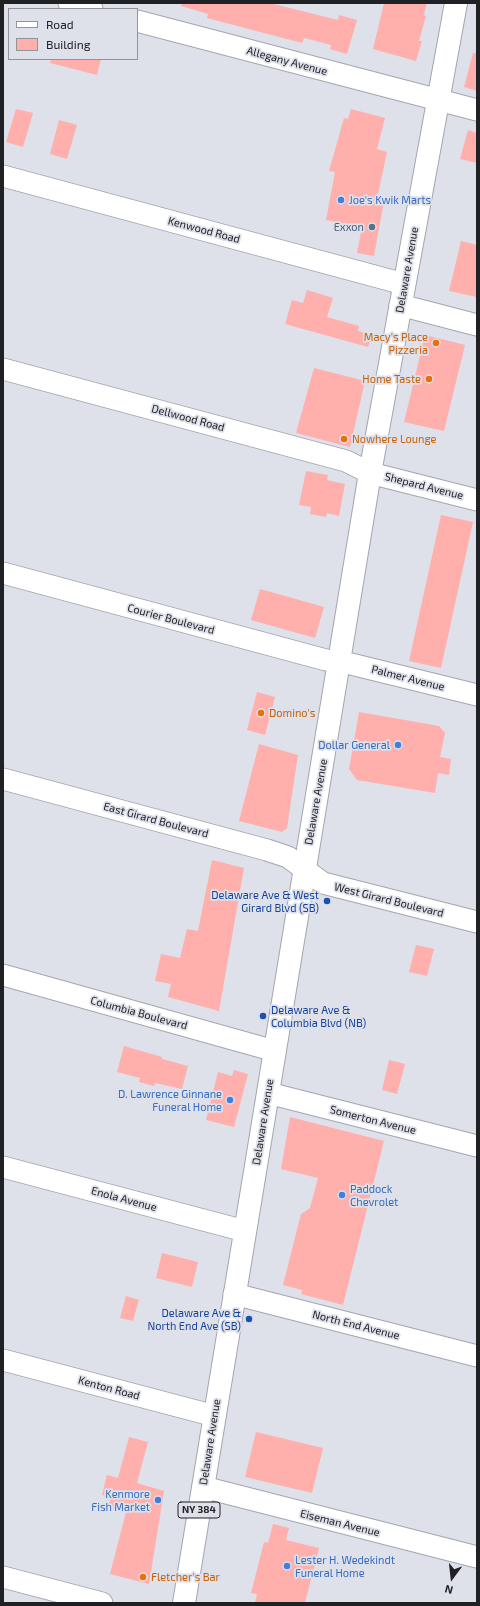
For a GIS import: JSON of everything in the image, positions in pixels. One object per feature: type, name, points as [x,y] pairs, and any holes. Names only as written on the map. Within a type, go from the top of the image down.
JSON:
[{"type":"main road","name":"Delaware Avenue","points":[[184,1603],[370,473],[437,100],[456,3]]},
{"type":"street","points":[[69,3],[88,8]]},
{"type":"street","name":"Allegany Avenue","points":[[138,21],[477,110]]},
{"type":"street","name":"Kenwood Road","points":[[3,176],[404,284]]},
{"type":"street","points":[[400,306],[477,325]]},
{"type":"street","name":"Dellwood Road","points":[[3,369],[346,461],[370,473]]},
{"type":"street","name":"Shepard Avenue","points":[[370,473],[477,500]]},
{"type":"street","name":"Courier Boulevard","points":[[3,573],[258,643],[340,662]]},
{"type":"street","name":"Palmer Avenue","points":[[340,662],[477,695]]},
{"type":"street","name":"East Girard Boulevard","points":[[3,779],[274,852],[288,857],[305,870]]},
{"type":"street","name":"West Girard Boulevard","points":[[305,870],[323,883],[477,922]]},
{"type":"street","name":"Columbia Boulevard","points":[[3,975],[275,1050]]},
{"type":"street","name":"Somerton Avenue","points":[[268,1094],[477,1146]]},
{"type":"street","name":"Enola Avenue","points":[[3,1167],[245,1231]]},
{"type":"street","name":"North End Avenue","points":[[234,1294],[477,1356]]},
{"type":"street","name":"Kenton Road","points":[[3,1360],[215,1416]]},
{"type":"street","name":"Eiseman Avenue","points":[[203,1487],[477,1557]]},
{"type":"street","points":[[3,1577],[102,1603]]},
{"type":"building","points":[[182,3],[270,3],[338,20],[339,15],[357,20],[347,54],[330,49],[331,45],[304,38],[302,43],[207,18],[208,14],[181,6]]},
{"type":"building","points":[[384,3],[427,3],[424,15],[426,16],[419,41],[422,41],[416,61],[373,49]]},
{"type":"building","points":[[473,53],[477,53],[477,91],[464,87]]},
{"type":"building","points":[[51,60],[101,60],[97,75],[50,63]]},
{"type":"building","points":[[16,109],[33,113],[23,147],[6,142]]},
{"type":"building","points":[[351,109],[385,118],[377,149],[387,152],[377,199],[384,201],[374,256],[357,253],[362,227],[326,220],[335,172],[329,171],[344,118],[348,119]]},
{"type":"building","points":[[59,120],[77,125],[67,159],[50,154]]},
{"type":"building","points":[[468,130],[477,133],[477,163],[460,159]]},
{"type":"building","points":[[461,241],[477,245],[477,297],[449,291]]},
{"type":"building","points":[[307,290],[333,298],[327,317],[359,326],[358,331],[372,335],[368,347],[285,324],[292,300],[303,303]]},
{"type":"building","points":[[425,335],[465,345],[444,431],[404,422]]},
{"type":"building","points":[[314,368],[365,381],[350,447],[296,433]]},
{"type":"building","points":[[306,471],[328,475],[327,480],[345,484],[339,516],[327,513],[326,517],[310,514],[311,507],[299,505]]},
{"type":"building","points":[[441,515],[473,522],[441,668],[409,661]]},
{"type":"building","points":[[260,589],[324,607],[315,638],[251,620]]},
{"type":"building","name":"Domino's","points":[[257,692],[275,697],[265,735],[247,730]]},
{"type":"building","name":"Dollar General","points":[[359,712],[439,726],[445,733],[440,757],[451,759],[449,775],[438,773],[435,793],[357,780],[349,769]]},
{"type":"building","points":[[259,744],[298,755],[287,828],[282,832],[239,821]]},
{"type":"building","points":[[212,860],[244,868],[219,1011],[168,997],[171,984],[155,981],[161,954],[180,958],[187,929],[198,931]]},
{"type":"building","points":[[416,945],[434,949],[427,976],[409,972]]},
{"type":"building","points":[[124,1046],[188,1066],[182,1089],[155,1083],[154,1086],[139,1082],[140,1078],[117,1072]]},
{"type":"building","points":[[389,1060],[405,1064],[397,1094],[382,1090]]},
{"type":"building","name":"D. Lawrence Ginnane Funeral Home","points":[[234,1070],[248,1074],[234,1127],[206,1120],[218,1072],[232,1076]]},
{"type":"building","name":"Paddock Chevrolet","points":[[290,1117],[384,1141],[343,1305],[301,1294],[302,1290],[283,1285],[301,1214],[310,1208],[318,1178],[281,1169]]},
{"type":"building","points":[[162,1253],[198,1262],[192,1287],[156,1278]]},
{"type":"building","points":[[126,1296],[139,1300],[133,1321],[120,1318]]},
{"type":"building","points":[[256,1432],[323,1448],[312,1493],[245,1477]]},
{"type":"building","points":[[129,1437],[148,1442],[137,1483],[164,1491],[149,1584],[110,1574],[126,1512],[108,1508],[111,1497],[102,1495],[107,1475],[118,1478]]},
{"type":"building","name":"Lester H. Wedekindt Funeral Home","points":[[273,1524],[289,1528],[286,1540],[319,1548],[305,1603],[255,1603],[257,1594],[251,1593],[264,1542],[268,1543]]},
{"type":"place","name":"Joe's Kwik Marts","points":[[341,200]]},
{"type":"place","name":"Exxon","points":[[372,227]]},
{"type":"place","name":"Macy's Place Pizzeria","points":[[436,343]]},
{"type":"place","name":"Home Taste","points":[[429,379]]},
{"type":"place","name":"Nowhere Lounge","points":[[344,439]]},
{"type":"place","name":"Domino's","points":[[261,713]]},
{"type":"place","name":"Dollar General","points":[[398,745]]},
{"type":"place","name":"Delaware Ave & West Girard Blvd (SB)","points":[[327,901]]},
{"type":"place","name":"Delaware Ave & Columbia Blvd (NB)","points":[[263,1016]]},
{"type":"place","name":"D. Lawrence Ginnane Funeral Home","points":[[230,1100]]},
{"type":"place","name":"Paddock Chevrolet","points":[[342,1195]]},
{"type":"place","name":"Delaware Ave & North End Ave (SB)","points":[[249,1319]]},
{"type":"place","name":"Kenmore Fish Market","points":[[158,1500]]},
{"type":"place","name":"Lester H. Wedekindt Funeral Home","points":[[287,1566]]},
{"type":"place","name":"Fletcher's Bar","points":[[143,1577]]}]
